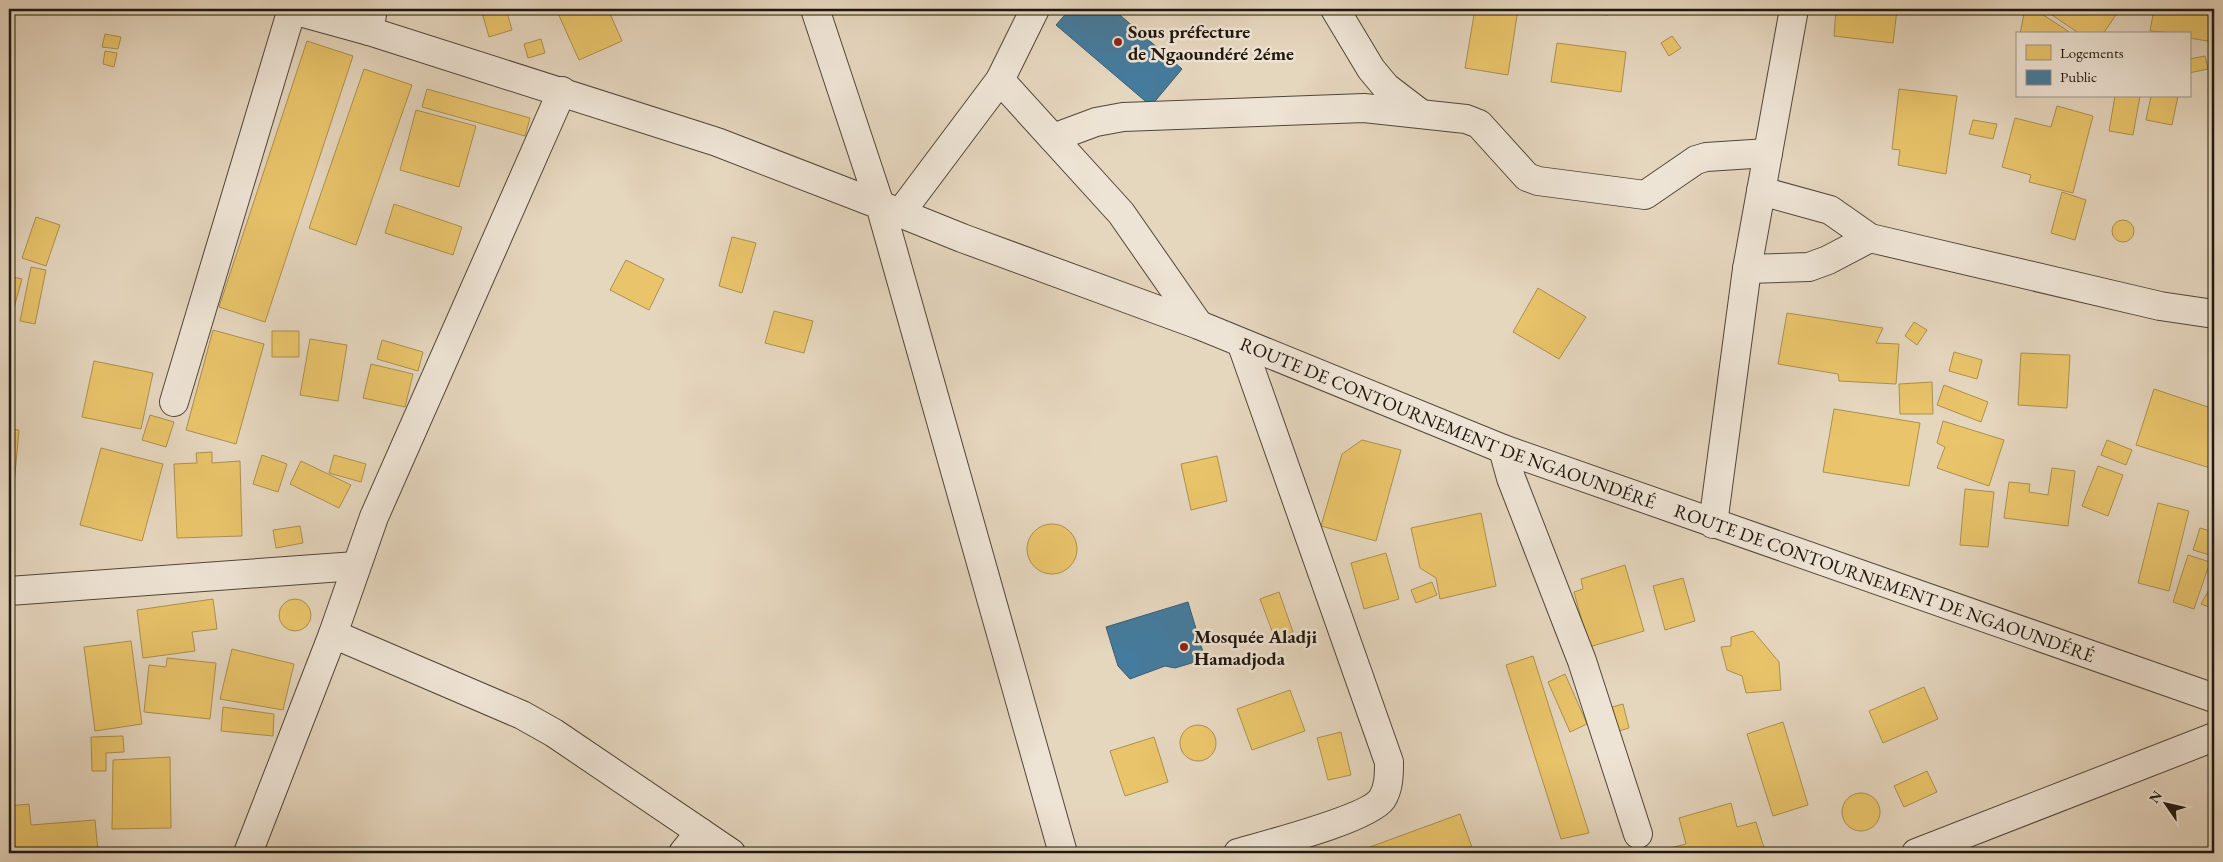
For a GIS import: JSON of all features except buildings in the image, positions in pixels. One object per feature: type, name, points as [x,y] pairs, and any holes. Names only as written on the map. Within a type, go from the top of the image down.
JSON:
[{"type":"street","points":[[174,402],[291,9]]},
{"type":"street","name":"ROUTE DE CONTOURNEMENT DE NGAOUNDÉRÉ","points":[[291,9],[371,20],[562,92],[717,142],[962,238],[1199,326],[1503,450],[2214,698]]},
{"type":"street","points":[[815,9],[891,209],[1063,853]]},
{"type":"street","points":[[891,209],[1000,80],[1035,9]]},
{"type":"street","points":[[1335,9],[1371,70],[1386,87],[1420,112]]},
{"type":"street","points":[[1713,524],[1746,269],[1794,9]]},
{"type":"street","points":[[1000,80],[1121,213],[1199,326]]},
{"type":"street","points":[[248,853],[333,634],[374,518],[562,92]]},
{"type":"street","points":[[1053,138],[1096,122],[1123,117],[1364,108],[1420,112],[1466,118],[1479,124],[1527,177],[1538,181],[1645,195],[1696,160],[1706,156],[1768,153]]},
{"type":"street","points":[[1761,191],[1830,210],[1870,238],[2160,306],[2214,314]]},
{"type":"street","points":[[1746,269],[1809,267],[1828,260],[1870,238]]},
{"type":"street","points":[[1238,853],[1359,815],[1381,800],[1389,782],[1390,762],[1242,345]]},
{"type":"street","points":[[1503,450],[1513,485],[1582,661],[1638,834]]},
{"type":"street","points":[[9,591],[356,566]]},
{"type":"street","points":[[333,634],[522,715],[554,734],[731,853]]},
{"type":"street","points":[[1916,853],[2214,737]]},
{"type":"street","points":[[683,853],[700,832]]},
{"type":"place","name":"Sous préfecture de Ngaoundéré 2éme","points":[[1118,42]]},
{"type":"place","name":"Mosquée Aladji Hamadjoda","points":[[1184,647]]}]
